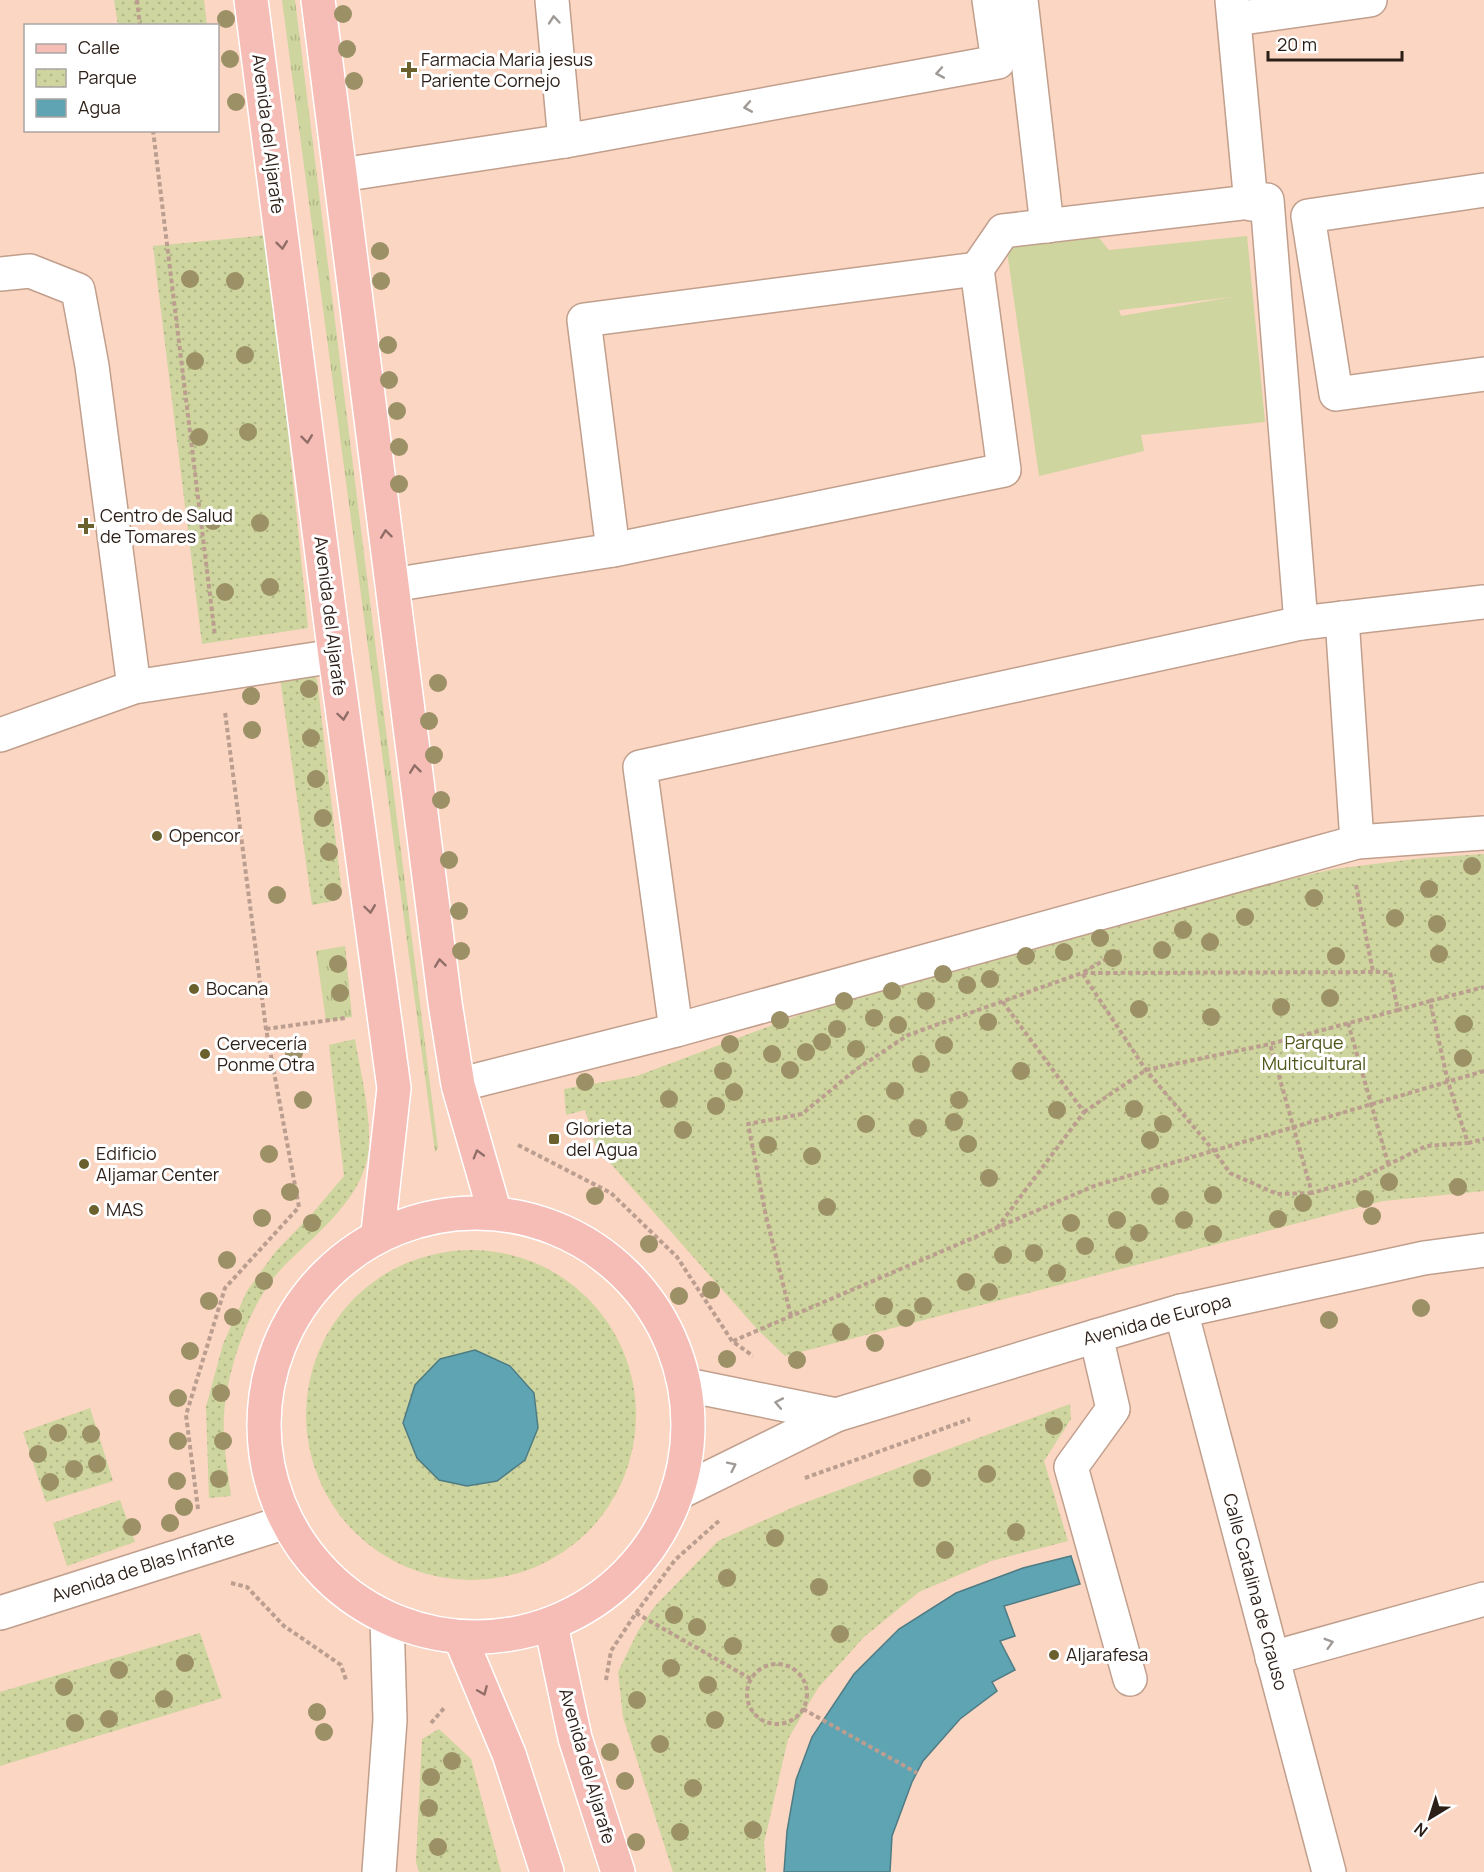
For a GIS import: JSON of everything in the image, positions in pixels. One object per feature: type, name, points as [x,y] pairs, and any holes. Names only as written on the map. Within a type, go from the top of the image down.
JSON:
[{"type":"main road","name":"Avenida del Aljarafe","points":[[251,0],[335,656],[394,1088],[378,1232]]},
{"type":"main road","points":[[318,0],[445,1003],[458,1085],[494,1210]]},
{"type":"main road","points":[[494,1210],[583,1238],[651,1300],[687,1385],[690,1439],[680,1492],[651,1549],[607,1594],[551,1625],[507,1636],[460,1637],[423,1631],[387,1618],[328,1579],[286,1522],[262,1441],[272,1358],[312,1284],[378,1232],[494,1210]]},
{"type":"main road","name":"Avenida del Aljarafe","points":[[551,1625],[575,1738],[618,1872]]},
{"type":"main road","points":[[460,1637],[509,1754],[547,1872]]},
{"type":"street","points":[[552,0],[565,141]]},
{"type":"street","points":[[341,175],[565,141],[998,62],[989,0]]},
{"type":"street","points":[[1021,0],[1047,226]]},
{"type":"street","points":[[1251,204],[1233,10],[1370,0]]},
{"type":"street","points":[[1484,190],[1308,216],[1336,394],[1484,374]]},
{"type":"street","points":[[392,585],[613,550],[1004,470],[978,269],[1003,231],[1251,204],[1267,200],[1301,623]]},
{"type":"street","points":[[613,550],[584,320],[978,269]]},
{"type":"street","points":[[0,274],[30,271],[78,290],[92,366],[134,687]]},
{"type":"street","points":[[676,1030],[640,767],[1301,623],[1484,602]]},
{"type":"street","points":[[1342,618],[1357,842]]},
{"type":"street","points":[[0,735],[134,687],[335,656]]},
{"type":"street","points":[[458,1085],[676,1030],[1357,842],[1484,833]]},
{"type":"street","name":"Avenida de Europa","points":[[680,1492],[836,1415],[1096,1336],[1181,1311],[1424,1258],[1484,1250]]},
{"type":"street","name":"Calle Catalina de Crauso","points":[[1181,1311],[1329,1872]]},
{"type":"street","points":[[1096,1336],[1113,1408],[1071,1467],[1130,1679]]},
{"type":"street","points":[[687,1385],[836,1415]]},
{"type":"street","name":"Avenida de Blas Infante","points":[[0,1613],[286,1522]]},
{"type":"street","points":[[1272,1658],[1484,1599]]},
{"type":"street","points":[[379,1872],[390,1720],[387,1618]]},
{"type":"path","points":[[137,0],[140,24]]},
{"type":"path","points":[[153,132],[266,1029],[299,1207],[225,1288],[186,1415],[210,1578],[247,1587],[284,1626],[341,1665],[348,1684]]},
{"type":"path","points":[[1355,884],[1372,972]]},
{"type":"path","points":[[791,1316],[766,1215],[748,1124],[802,1114],[854,1071],[908,1035],[1082,973],[1128,947]]},
{"type":"path","points":[[1082,973],[1390,972],[1398,1010]]},
{"type":"path","points":[[1082,973],[1146,1070],[1230,1173],[1277,1194],[1312,1192],[1357,1180],[1426,1146],[1468,1143],[1484,1139]]},
{"type":"path","points":[[997,1228],[1084,1112],[1146,1070],[1270,1044],[1484,987]]},
{"type":"path","points":[[1002,1001],[1084,1112]]},
{"type":"path","points":[[1430,1001],[1448,1082],[1468,1143]]},
{"type":"path","points":[[266,1029],[384,1013]]},
{"type":"path","points":[[1348,1023],[1388,1163]]},
{"type":"path","points":[[1270,1044],[1312,1192]]},
{"type":"path","points":[[732,1341],[1094,1186],[1484,1071]]},
{"type":"path","points":[[514,1143],[611,1193],[677,1257],[732,1341],[758,1360]]},
{"type":"path","points":[[836,1415],[852,1461]]},
{"type":"path","points":[[797,1481],[973,1418]]},
{"type":"path","points":[[606,1682],[611,1651],[636,1613],[675,1560],[725,1515]]},
{"type":"path","points":[[636,1613],[751,1679]]},
{"type":"path","points":[[772,1664],[785,1665],[797,1672],[805,1683],[807,1697],[803,1709],[794,1719],[781,1724],[767,1723],[756,1716],[748,1705],[746,1691],[751,1679],[760,1669],[772,1664]]},
{"type":"path","points":[[390,1720],[427,1728],[444,1707],[452,1712]]},
{"type":"path","points":[[803,1709],[917,1773]]},
{"type":"green space","points":[[114,0],[204,0],[207,24],[118,24]]},
{"type":"green space","points":[[282,0],[295,0],[438,1148],[435,1152]]},
{"type":"green space","points":[[1093,231],[1109,250],[1247,236],[1265,422],[1141,435],[1144,451],[1039,476],[1006,244]],"holes":[[[1232,297],[1121,316],[1119,310]]]},
{"type":"green space","points":[[268,235],[308,628],[202,644],[153,246]]},
{"type":"green space","points":[[310,672],[317,679],[342,894],[334,901],[312,905],[280,678]]},
{"type":"green space","name":"Parque Multicultural","points":[[1484,854],[1484,1191],[1383,1201],[785,1356],[758,1330],[596,1147],[585,1110],[566,1115],[564,1089],[637,1076],[810,1011],[965,964],[1148,919],[1233,892],[1334,869],[1423,858]]},
{"type":"green space","points":[[345,946],[352,1017],[326,1021],[316,951]]},
{"type":"green space","points":[[355,1039],[369,1125],[367,1158],[363,1173],[339,1211],[272,1280],[251,1315],[236,1356],[226,1396],[225,1445],[231,1496],[209,1498],[206,1407],[223,1344],[247,1291],[276,1251],[344,1176],[329,1045]]},
{"type":"green space","points":[[471,1250],[503,1253],[549,1269],[588,1298],[617,1337],[633,1383],[636,1415],[633,1447],[617,1493],[588,1532],[549,1561],[503,1577],[471,1580],[439,1577],[393,1561],[354,1532],[325,1493],[309,1447],[306,1415],[309,1383],[325,1337],[354,1298],[393,1269],[439,1253]]},
{"type":"green space","points":[[1070,1404],[1071,1419],[1044,1461],[1068,1541],[991,1561],[919,1592],[864,1637],[818,1688],[788,1739],[764,1843],[766,1872],[673,1872],[623,1717],[618,1672],[638,1631],[655,1606],[718,1541],[796,1506]]},
{"type":"green space","points":[[90,1408],[113,1481],[46,1502],[23,1432]]},
{"type":"green space","points":[[120,1500],[135,1542],[67,1566],[53,1523]]},
{"type":"green space","points":[[200,1633],[222,1698],[0,1766],[0,1692]]},
{"type":"green space","points":[[439,1729],[471,1759],[501,1872],[419,1872],[416,1862],[422,1739]]},
{"type":"water","points":[[475,1350],[510,1366],[534,1393],[538,1428],[525,1460],[497,1481],[467,1486],[439,1480],[417,1458],[403,1423],[415,1385],[440,1359]]},
{"type":"water","points":[[1071,1556],[1080,1584],[1004,1606],[1015,1636],[1000,1641],[1015,1670],[992,1682],[997,1691],[960,1719],[923,1761],[912,1782],[892,1836],[890,1872],[784,1872],[787,1831],[796,1780],[812,1737],[854,1674],[899,1629],[956,1593],[1023,1568]]},
{"type":"place","name":"Farmacia Maria jesus Pariente Cornejo","points":[[409,70]]},
{"type":"place","name":"Centro de Salud de Tomares","points":[[86,526]]},
{"type":"place","name":"Opencor","points":[[157,836]]},
{"type":"place","name":"Bocana","points":[[194,989]]},
{"type":"place","name":"Cervecería Ponme Otra","points":[[205,1054]]},
{"type":"place","name":"Glorieta del Agua","points":[[554,1139]]},
{"type":"place","name":"Edificio Aljamar Center","points":[[84,1164]]},
{"type":"place","name":"MAS","points":[[94,1210]]},
{"type":"place","name":"Aljarafesa","points":[[1054,1655]]}]
